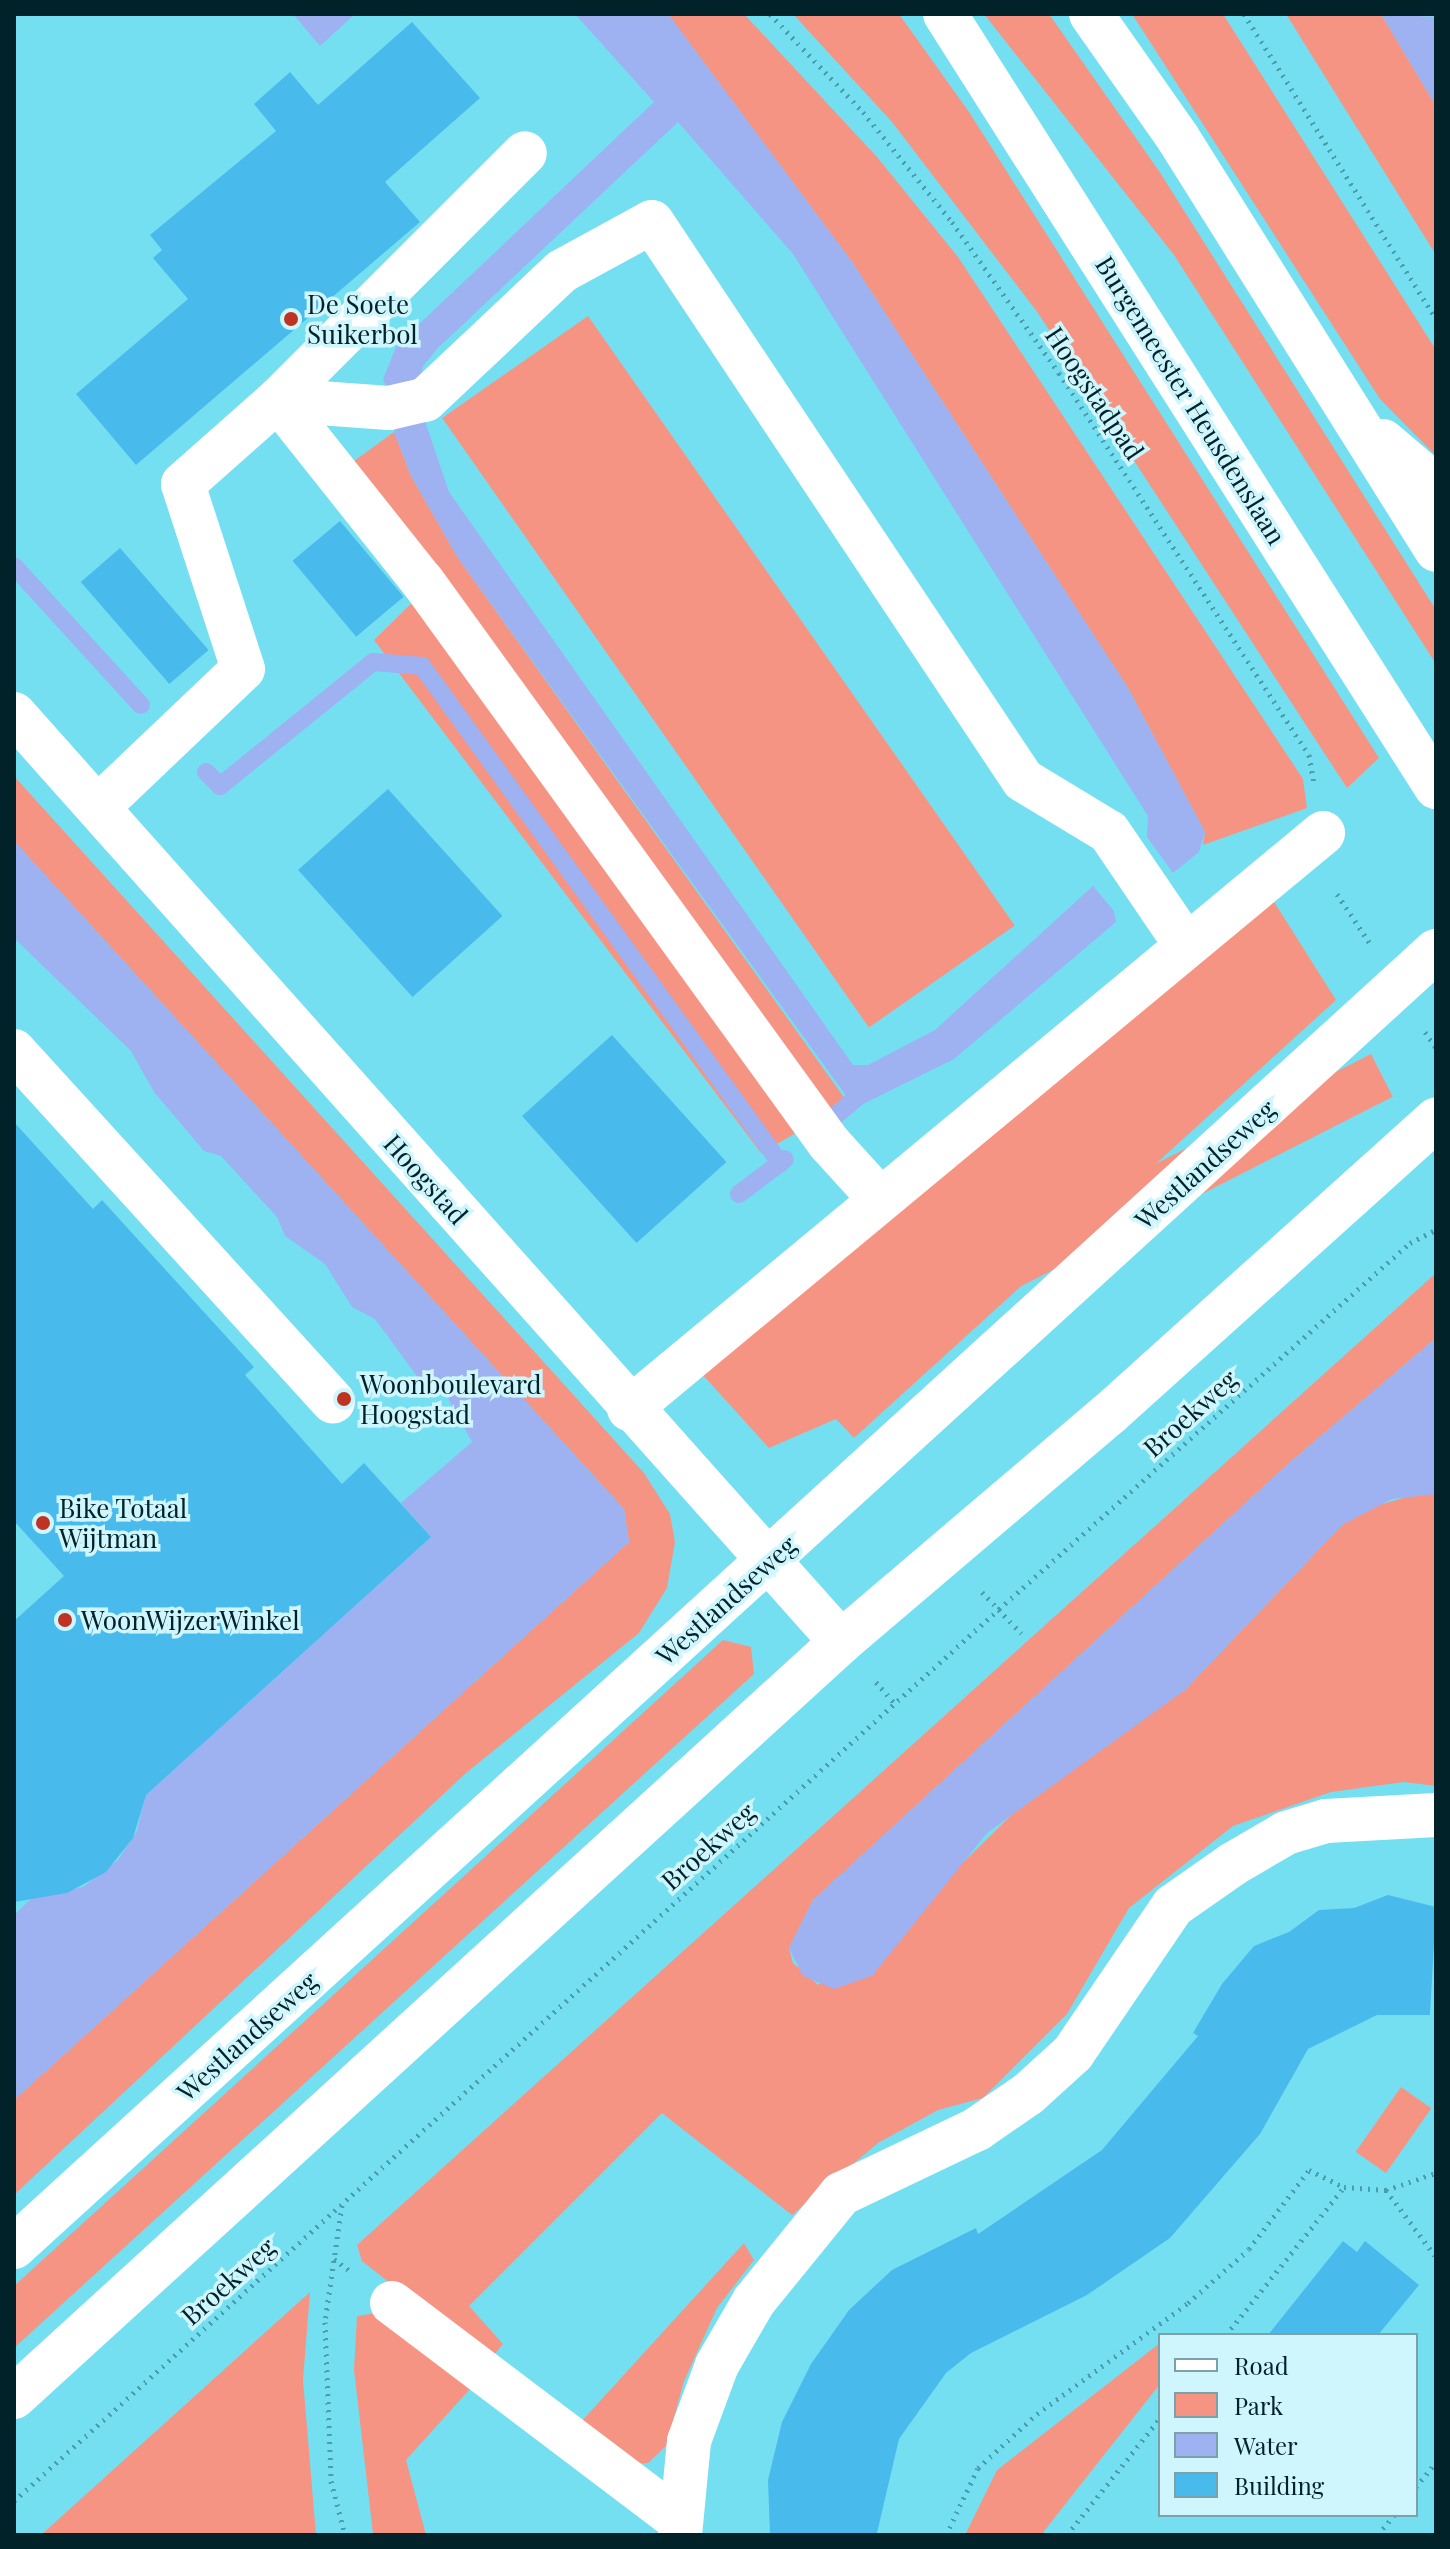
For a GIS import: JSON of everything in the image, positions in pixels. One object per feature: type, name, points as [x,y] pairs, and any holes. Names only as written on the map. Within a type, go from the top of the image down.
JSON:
[{"type":"main road","name":"Burgemeester Heusdenslaan","points":[[945,14],[1436,787]]},
{"type":"main road","points":[[1091,14],[1178,138],[1436,550]]},
{"type":"main road","points":[[98,807],[243,669],[183,484],[278,400],[525,153]]},
{"type":"main road","points":[[278,400],[407,404],[562,271],[652,222],[1023,780],[1109,832],[1185,944]]},
{"type":"main road","points":[[278,400],[423,582],[829,1143],[879,1198]]},
{"type":"main road","points":[[1349,414],[1436,486]]},
{"type":"main road","name":"Hoogstad","points":[[14,714],[629,1409],[841,1642]]},
{"type":"main road","points":[[629,1409],[1185,944],[1323,833]]},
{"type":"main road","name":"Westlandseweg","points":[[14,2247],[1436,951]]},
{"type":"main road","points":[[14,1051],[333,1401]]},
{"type":"main road","points":[[14,2397],[841,1642],[1109,1414],[1436,1120]]},
{"type":"main road","points":[[679,2528],[689,2441],[717,2365],[763,2288],[841,2194],[977,2129],[1028,2094],[1073,2053],[1173,1906],[1233,1864],[1286,1833],[1326,1821],[1436,1815]]},
{"type":"main road","points":[[392,2303],[679,2528]]},
{"type":"path","name":"Hoogstadpad","points":[[770,14],[863,112],[932,197],[1059,373],[1309,755],[1323,833]]},
{"type":"path","points":[[1244,14],[1436,319]]},
{"type":"path","name":"Broekweg","points":[[14,2501],[999,1609],[1410,1243],[1436,1230]]},
{"type":"path","points":[[973,1582],[1021,1633]]},
{"type":"path","points":[[946,2535],[978,2468],[1037,2414],[1188,2303],[1249,2249],[1309,2170],[1344,2187],[1386,2190],[1436,2173]]},
{"type":"path","points":[[1228,2333],[1344,2187]]},
{"type":"path","points":[[1386,2190],[1436,2257]]},
{"type":"path","points":[[342,2205],[325,2322],[331,2481],[345,2535]]},
{"type":"path","points":[[1067,2535],[1158,2421]]},
{"type":"path","points":[[1418,2484],[1436,2462]]},
{"type":"path","points":[[1378,2535],[1392,2517]]},
{"type":"green space","points":[[668,14],[744,14],[877,157],[958,257],[1303,779],[1307,808],[1203,845],[1205,832],[1128,688],[852,262]]},
{"type":"green space","points":[[793,14],[899,14],[969,112],[1379,758],[1347,788],[1038,313],[892,122]]},
{"type":"green space","points":[[984,14],[1049,14],[1159,171],[1436,610],[1436,664],[1174,255]]},
{"type":"green space","points":[[1132,14],[1223,14],[1436,350],[1436,456],[1380,399]]},
{"type":"green space","points":[[1286,14],[1381,14],[1436,106],[1436,255]]},
{"type":"green space","points":[[588,316],[1015,925],[869,1028],[442,418]]},
{"type":"green space","points":[[394,432],[411,476],[458,558],[848,1103],[761,1153],[374,640],[418,597],[325,482]]},
{"type":"green space","points":[[14,776],[644,1473],[670,1514],[675,1542],[667,1588],[639,1633],[466,1773],[14,2195],[14,2100],[629,1542],[624,1509],[14,841]]},
{"type":"green space","points":[[1271,897],[1336,1000],[854,1438],[836,1419],[769,1448],[701,1373]]},
{"type":"green space","points":[[1371,1054],[1393,1097],[820,1389],[798,1346]]},
{"type":"green space","points":[[1436,1273],[1436,1338],[1288,1464],[813,1900],[789,1948],[793,1963],[818,1985],[940,1885],[1027,1800],[1185,1690],[1342,1525],[1362,1510],[1417,1494],[1436,1494],[1436,1786],[1404,1782],[1331,1792],[1233,1826],[1129,1908],[1067,2014],[983,2098],[938,2110],[878,2143],[792,2215],[662,2113],[469,2306],[503,2344],[489,2361],[362,2261],[357,2245]]},
{"type":"green space","points":[[723,1640],[751,1647],[754,1674],[14,2348],[14,2286]]},
{"type":"green space","points":[[1401,2087],[1431,2108],[1386,2173],[1356,2152]]},
{"type":"green space","points":[[744,2243],[754,2260],[717,2308],[684,2381],[666,2446],[648,2463],[620,2465],[580,2423]]},
{"type":"green space","points":[[310,2292],[303,2380],[316,2535],[41,2535]]},
{"type":"green space","points":[[376,2313],[470,2389],[406,2460],[426,2535],[373,2534],[354,2370],[357,2316]]},
{"type":"green space","points":[[1158,2345],[1158,2387],[1041,2535],[965,2535],[997,2470]]},
{"type":"water","points":[[293,14],[355,14],[320,46]]},
{"type":"water","points":[[575,14],[668,14],[852,262],[1128,688],[1205,832],[1199,852],[1173,873],[1147,837],[1148,816],[793,254],[678,122],[438,348],[423,366],[419,384],[424,418],[449,492],[853,1065],[868,1065],[935,1030],[1093,886],[1114,911],[1116,922],[954,1059],[855,1108],[458,558],[411,476],[394,432],[399,419],[383,379],[397,345],[654,102]]},
{"type":"water","points":[[1381,14],[1436,17],[1436,106]]},
{"type":"water","points":[[14,841],[624,1509],[629,1542],[14,2100],[14,1915],[32,1898],[83,1887],[118,1860],[137,1831],[145,1796],[431,1537],[401,1503],[472,1442],[448,1398],[419,1379],[375,1319],[352,1307],[325,1264],[285,1236],[277,1217],[221,1156],[204,1151],[154,1092],[131,1051],[14,938]]},
{"type":"water","points":[[1436,1338],[1436,1494],[1392,1499],[1342,1525],[1185,1690],[987,1833],[872,1976],[834,1989],[803,1976],[789,1948],[813,1900],[1288,1464]]},
{"type":"building","points":[[412,22],[480,98],[385,182],[420,222],[136,465],[76,394],[188,299],[153,258],[162,250],[150,235],[276,131],[254,104],[290,72],[318,105]]},
{"type":"building","points":[[340,521],[404,597],[356,637],[293,561]]},
{"type":"building","points":[[120,548],[209,650],[169,684],[81,582]]},
{"type":"building","points":[[388,789],[502,916],[413,997],[298,870]]},
{"type":"building","points":[[612,1035],[726,1162],[637,1243],[522,1116]]},
{"type":"building","points":[[14,1122],[93,1209],[102,1200],[254,1367],[245,1375],[342,1484],[364,1463],[431,1537],[146,1795],[133,1838],[106,1872],[67,1893],[14,1902],[14,1621],[64,1576],[14,1521]]},
{"type":"building","points":[[1388,1895],[1436,1907],[1430,2015],[1377,2015],[1308,2049],[1260,2134],[1170,2238],[1087,2295],[971,2353],[946,2373],[899,2439],[877,2533],[770,2535],[768,2480],[782,2422],[811,2364],[849,2310],[892,2270],[976,2228],[978,2234],[1102,2150],[1198,2036],[1193,2033],[1222,1984],[1254,1946],[1289,1932],[1319,1910],[1354,1908]]},
{"type":"building","points":[[1343,2241],[1357,2252],[1365,2241],[1419,2285],[1380,2333],[1270,2333]]},
{"type":"waterway","points":[[14,566],[141,705]]},
{"type":"waterway","points":[[206,772],[220,786],[373,662],[422,666],[780,1163],[785,1159]]},
{"type":"waterway","points":[[836,1115],[867,1089]]},
{"type":"waterway","points":[[739,1194],[780,1163]]},
{"type":"place","name":"De Soete Suikerbol","points":[[291,319]]},
{"type":"place","name":"Woonboulevard Hoogstad","points":[[344,1399]]},
{"type":"place","name":"Bike Totaal Wijtman","points":[[43,1523]]},
{"type":"place","name":"WoonWijzerWinkel","points":[[65,1620]]}]
